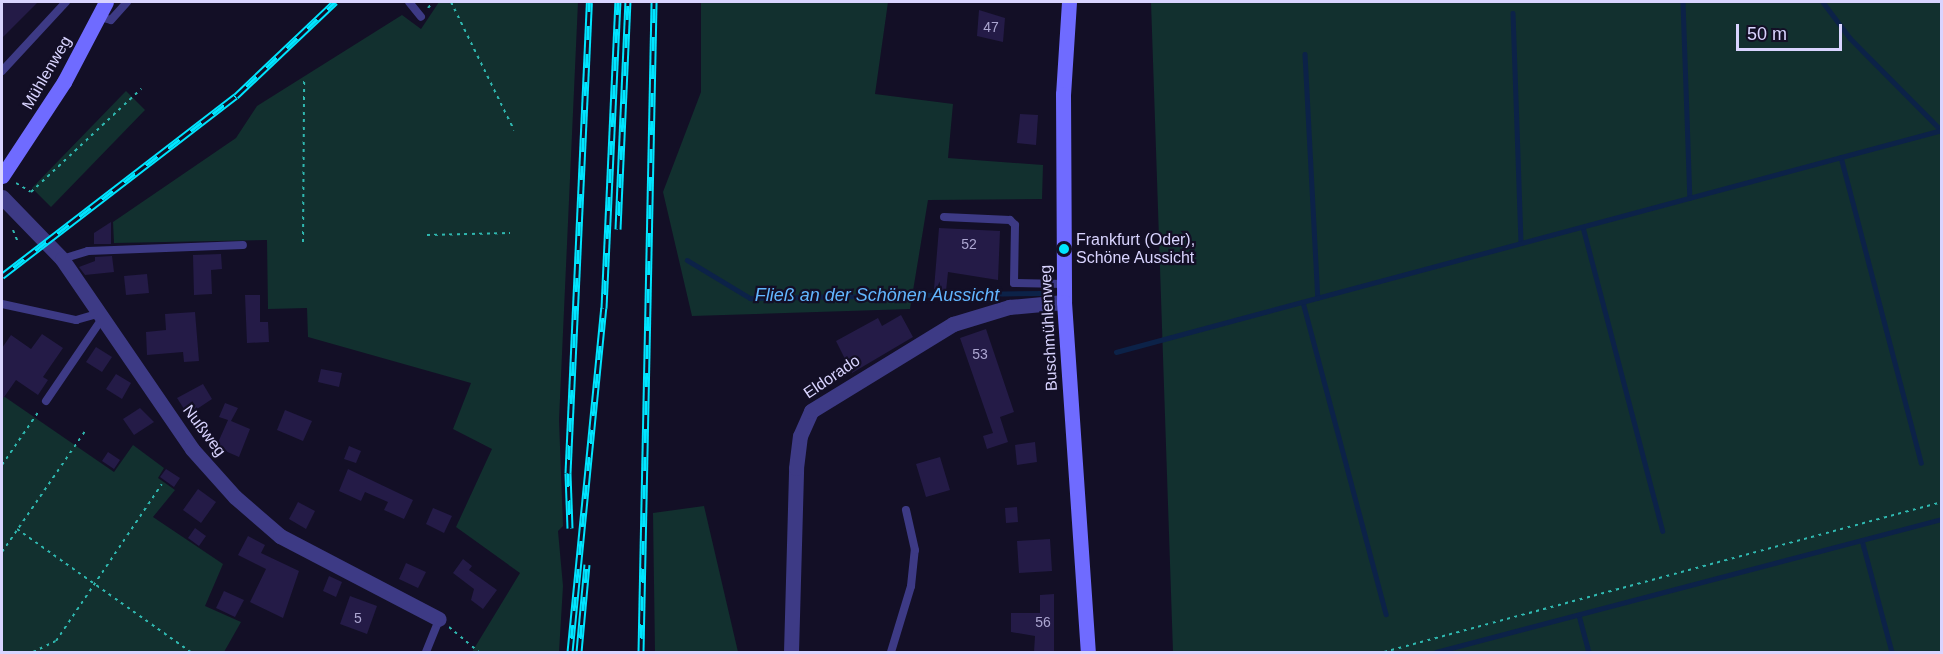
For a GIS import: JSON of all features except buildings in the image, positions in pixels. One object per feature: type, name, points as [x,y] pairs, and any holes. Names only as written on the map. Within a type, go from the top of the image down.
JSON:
[{"type":"street","name":"Mühlenweg","points":[[8,179],[100,17],[106,2]]},
{"type":"street","name":"Buschmühlenweg","points":[[1069,2],[1063,94],[1064,302],[1088,652]]},
{"type":"street","name":"Nußweg","points":[[2,197],[62,260],[192,449],[235,497],[280,536],[439,619]]},
{"type":"street","name":"Eldorado","points":[[791,652],[796,468],[800,436],[811,411],[953,324],[1009,307],[1064,302]]},
{"type":"lane","name":"Mühlenweg","points":[[2,71],[66,2]]},
{"type":"lane","points":[[100,17],[111,20],[127,2]]},
{"type":"lane","points":[[409,2],[421,17]]},
{"type":"lane","points":[[944,217],[1010,220],[1015,225],[1014,283],[1064,284]]},
{"type":"lane","points":[[62,260],[88,251],[243,245]]},
{"type":"lane","points":[[2,304],[76,320],[101,315]]},
{"type":"lane","points":[[46,401],[101,315]]},
{"type":"lane","points":[[891,652],[911,586],[915,550],[906,510]]},
{"type":"lane","points":[[426,652],[439,619]]},
{"type":"path","points":[[451,2],[514,130]]},
{"type":"path","points":[[303,242],[304,79]]},
{"type":"path","points":[[8,179],[32,192],[141,89]]},
{"type":"path","points":[[14,226],[17,240]]},
{"type":"path","points":[[427,235],[510,233]]},
{"type":"path","points":[[2,465],[46,401]]},
{"type":"path","points":[[2,552],[86,430]]},
{"type":"path","points":[[33,652],[56,641],[162,484]]},
{"type":"path","points":[[1384,652],[1941,502]]},
{"type":"path","points":[[17,529],[93,585],[191,652]]},
{"type":"path","points":[[439,619],[479,652]]},
{"type":"green space","points":[[439,2],[578,2],[559,420],[563,526],[558,531],[563,586],[559,652],[472,652],[520,573],[456,527],[492,449],[453,429],[471,383],[308,337],[307,308],[268,309],[267,240],[114,243],[113,222],[236,138],[257,106],[402,15],[421,29]]},
{"type":"green space","points":[[701,2],[888,2],[875,94],[953,104],[948,158],[1043,165],[1042,199],[928,200],[910,309],[692,316],[663,192],[701,92]]},
{"type":"green space","points":[[1151,2],[1941,2],[1941,652],[1173,652]]},
{"type":"green space","points":[[126,91],[145,110],[51,207],[32,188]]},
{"type":"green space","points":[[2,395],[114,472],[133,445],[164,468],[158,478],[175,490],[153,517],[223,564],[205,606],[241,622],[224,652],[2,652]]},
{"type":"green space","points":[[704,506],[738,652],[655,652],[653,513]]},
{"type":"waterway","points":[[1683,2],[1690,198]]},
{"type":"waterway","points":[[1823,2],[1850,38],[1942,131]]},
{"type":"waterway","points":[[1513,13],[1521,243]]},
{"type":"waterway","points":[[1305,54],[1318,298]]},
{"type":"waterway","points":[[1116,352],[1942,130]]},
{"type":"waterway","points":[[1841,157],[1921,463]]},
{"type":"waterway","points":[[1583,227],[1663,531]]},
{"type":"waterway","name":"Fließ an der Schönen Aussicht","points":[[687,260],[750,298],[1041,293]]},
{"type":"waterway","points":[[1303,302],[1386,614]]},
{"type":"waterway","points":[[1436,652],[1942,519]]},
{"type":"waterway","points":[[1862,540],[1892,652]]},
{"type":"waterway","points":[[1579,615],[1589,652]]},
{"type":"railway","points":[[2,276],[236,96],[335,2]]},
{"type":"railway","points":[[570,528],[568,473],[589,2]]},
{"type":"railway","points":[[570,652],[604,308],[618,2]]},
{"type":"railway","points":[[618,229],[628,2]]},
{"type":"railway","points":[[641,652],[654,2]]},
{"type":"railway","points":[[579,652],[587,564]]},
{"type":"place","name":"Frankfurt (Oder), Schöne Aussicht","points":[[1064,249]]}]
